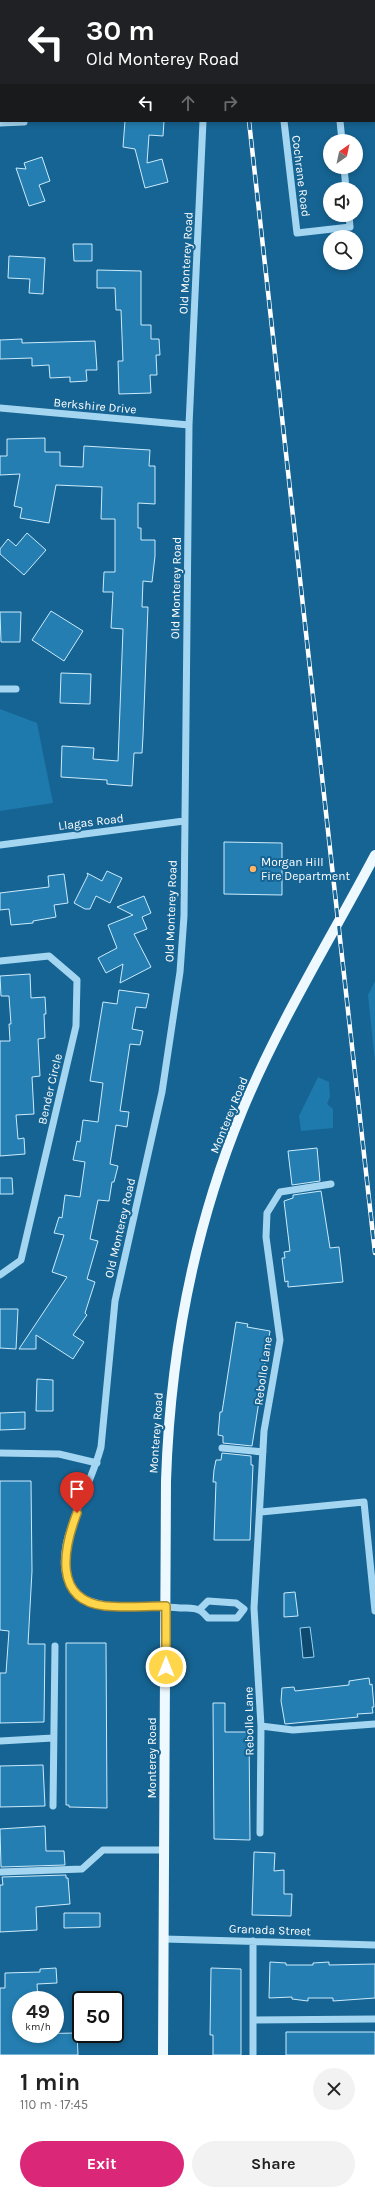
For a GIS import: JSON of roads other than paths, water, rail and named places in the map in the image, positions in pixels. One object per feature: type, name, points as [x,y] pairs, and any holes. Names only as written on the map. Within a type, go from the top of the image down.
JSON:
[{"type":"main road","name":"Monterey Road","points":[[163,2055],[168,1428],[180,1333],[200,1241],[227,1153],[261,1069],[375,855]]},
{"type":"street","points":[[0,123],[24,122]]},
{"type":"street","name":"Old Monterey Road","points":[[166,1606],[104,1606],[82,1598],[72,1588],[66,1575],[64,1562],[66,1545],[97,1463],[103,1431],[115,1301],[162,1092],[173,1031],[180,972],[184,916],[189,425],[203,122]]},
{"type":"street","name":"Cochrane Road","points":[[284,122],[297,233],[350,227],[350,222]]},
{"type":"street","points":[[340,122],[341,134]]},
{"type":"street","name":"Berkshire Drive","points":[[0,408],[189,425]]},
{"type":"street","points":[[0,689],[16,689]]},
{"type":"street","name":"Llagas Road","points":[[0,844],[184,821]]},
{"type":"street","name":"Bender Circle","points":[[0,961],[50,956],[77,980],[76,1026],[21,1260],[0,1275]]},
{"type":"street","name":"Rebollo Lane","points":[[260,1834],[261,1726],[254,1608],[261,1512],[264,1431],[280,1340],[266,1237],[267,1213],[280,1192],[331,1184]]},
{"type":"street","points":[[222,1448],[263,1452]]},
{"type":"street","points":[[0,1453],[59,1454],[97,1463]]},
{"type":"street","points":[[261,1512],[364,1502],[375,1611]]},
{"type":"street","points":[[199,1610],[208,1601],[236,1603],[244,1608],[254,1608]]},
{"type":"street","points":[[166,1606],[199,1610],[208,1618],[237,1618],[244,1608]]},
{"type":"street","points":[[53,1806],[55,1646]]},
{"type":"street","points":[[261,1726],[293,1730],[375,1724]]},
{"type":"street","points":[[0,1741],[53,1738]]},
{"type":"street","points":[[0,1872],[82,1868],[103,1850],[165,1850]]},
{"type":"street","name":"Granada Street","points":[[164,1940],[375,1945]]},
{"type":"street","points":[[253,1941],[253,2055]]},
{"type":"street","points":[[253,2020],[375,2019]]},
{"type":"railway","points":[[249,122],[375,1253]]},
{"type":"place","name":"Morgan Hill Fire Department","points":[[253,869]]}]
